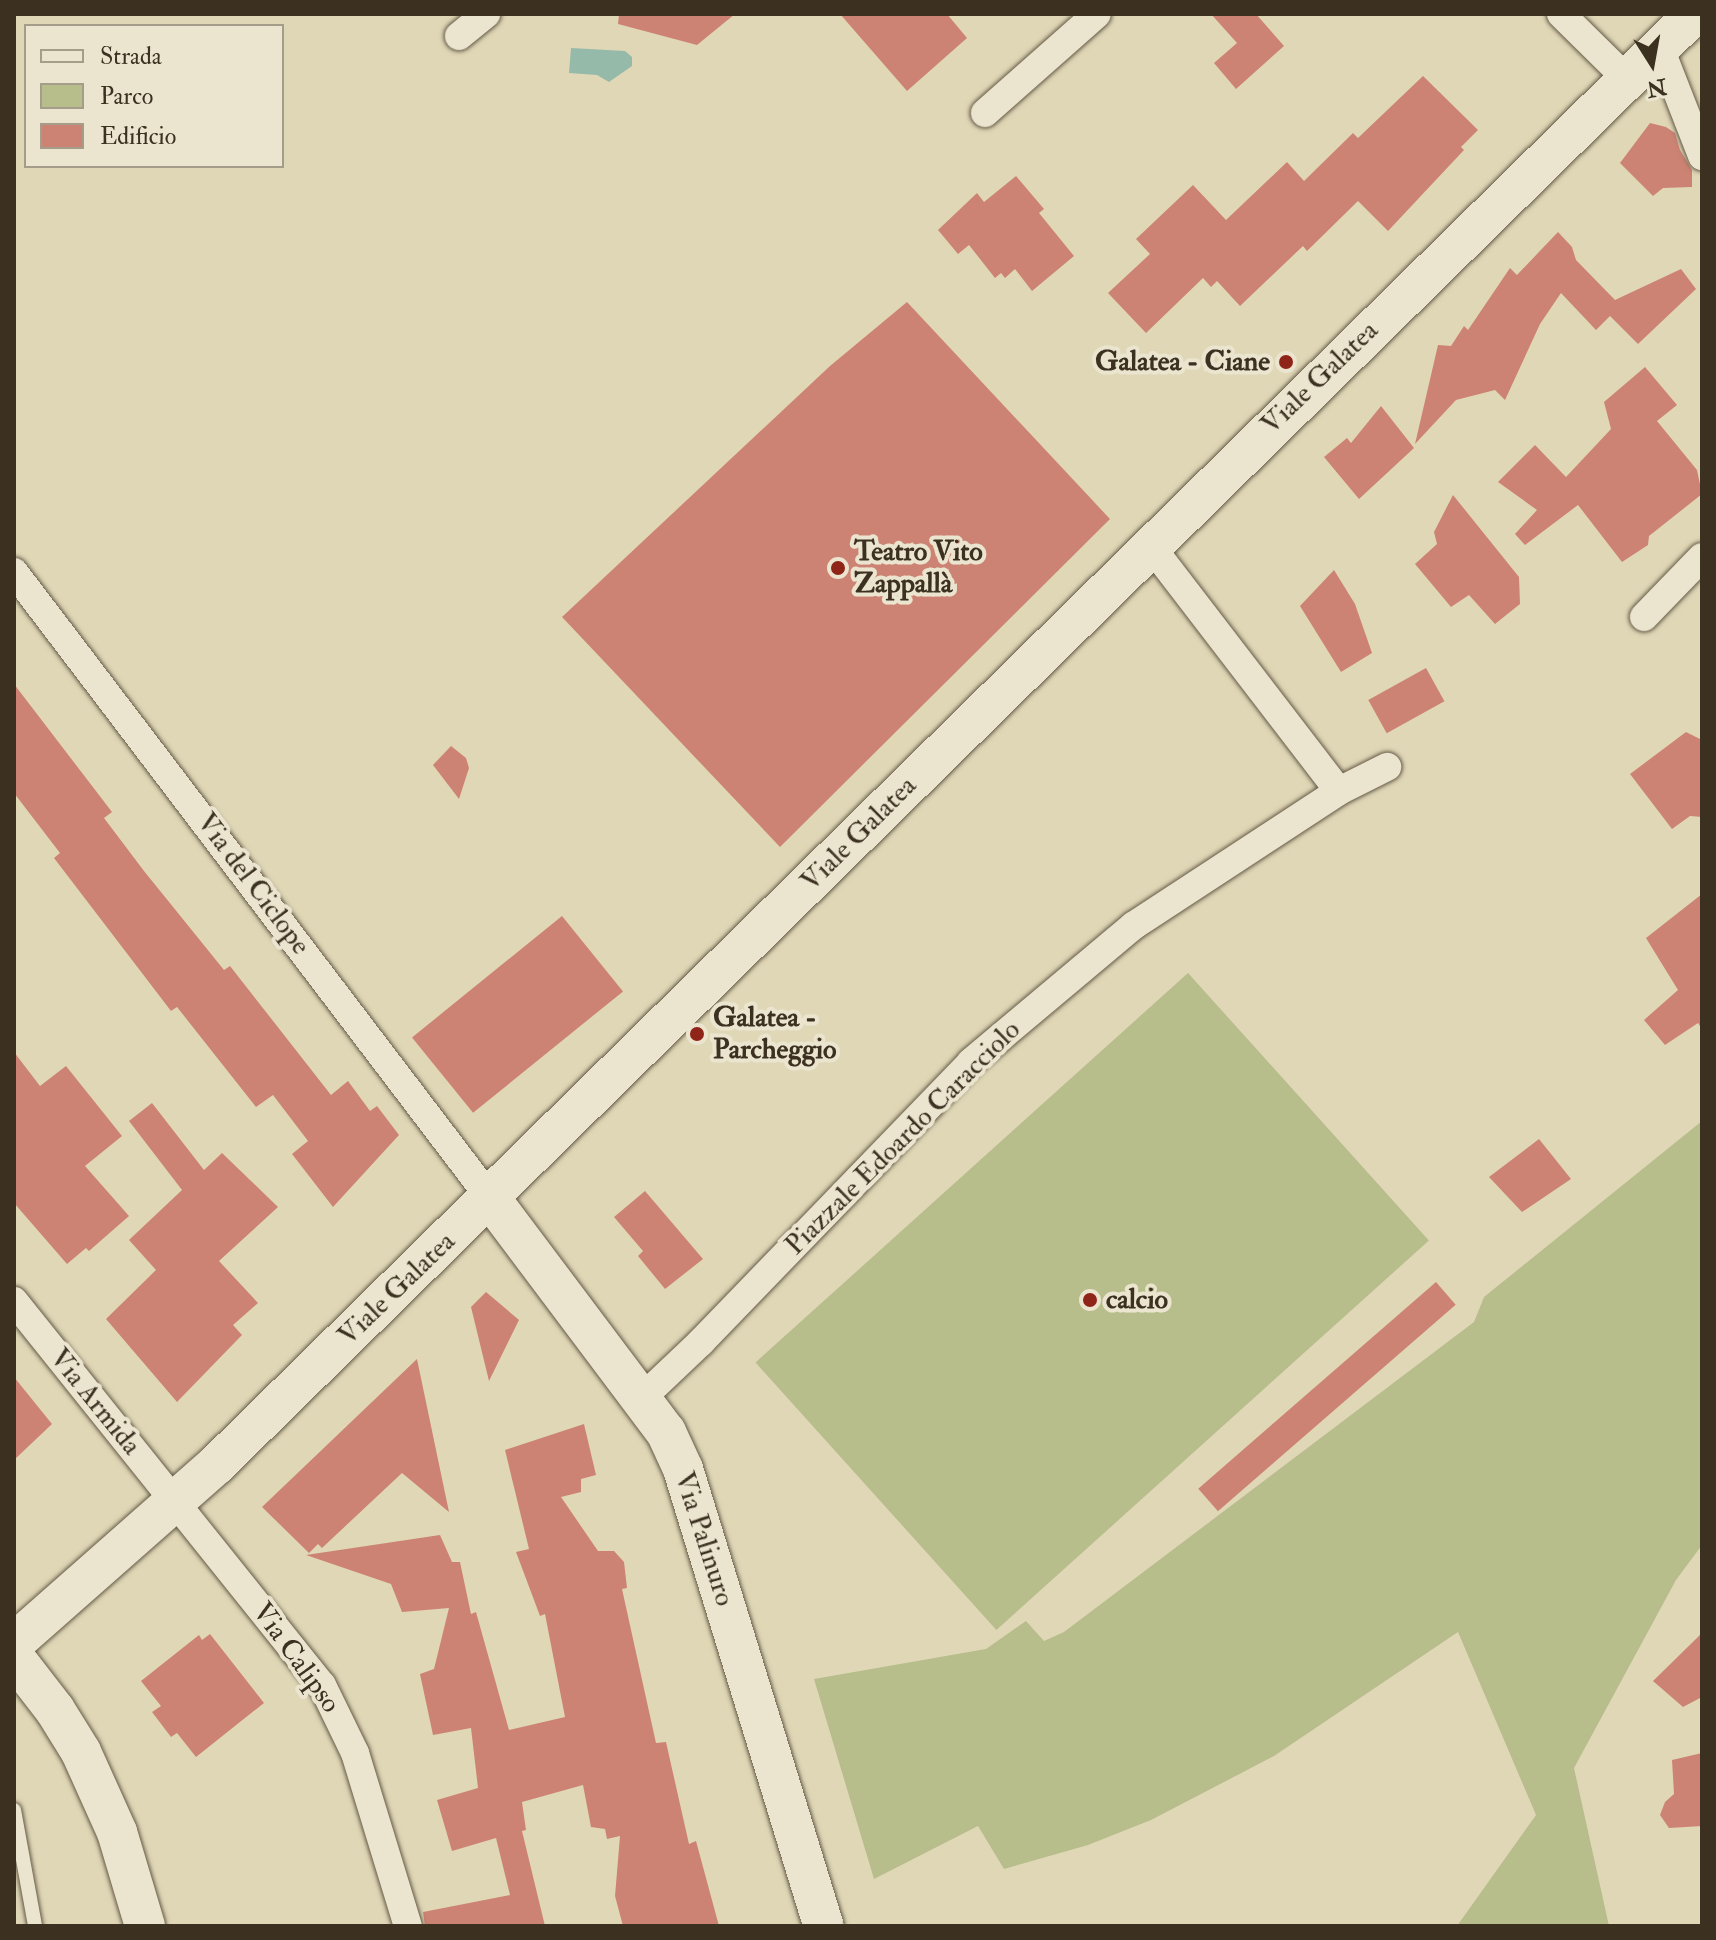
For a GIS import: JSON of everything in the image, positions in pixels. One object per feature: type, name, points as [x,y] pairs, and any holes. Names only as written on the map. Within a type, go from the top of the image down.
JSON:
[{"type":"main road","name":"Viale Galatea","points":[[18,1667],[176,1503],[1694,14]]},
{"type":"main road","name":"Via Palinuro","points":[[490,1198],[643,1397],[666,1432],[683,1469],[824,1926]]},
{"type":"main road","points":[[18,1667],[81,1752],[129,1864],[145,1926]]},
{"type":"street","points":[[459,36],[486,14]]},
{"type":"street","points":[[985,113],[1097,14]]},
{"type":"street","points":[[1561,14],[1627,79]]},
{"type":"street","points":[[1660,48],[1702,156]]},
{"type":"street","points":[[1150,545],[1339,791]]},
{"type":"street","points":[[1644,617],[1702,557]]},
{"type":"street","name":"Via del Ciclope","points":[[14,572],[490,1198]]},
{"type":"street","name":"Piazzale Edoardo Caracciolo","points":[[643,1397],[701,1342],[971,1062],[1133,926],[1339,791],[1387,767]]},
{"type":"street","name":"Via Armida","points":[[14,1301],[176,1503]]},
{"type":"street","name":"Via Calipso","points":[[176,1503],[303,1660],[340,1717],[355,1753],[408,1926]]},
{"type":"lane","points":[[14,1810],[35,1926]]},
{"type":"green space","name":"calcio","points":[[1188,973],[1429,1241],[996,1630],[755,1362]]},
{"type":"green space","points":[[1702,1121],[1702,1545],[1676,1580],[1574,1768],[1609,1926],[1457,1926],[1536,1815],[1458,1632],[1274,1756],[1151,1820],[1088,1845],[1004,1869],[978,1826],[874,1879],[814,1679],[986,1649],[1026,1621],[1044,1641],[1064,1632],[1474,1322],[1484,1297]]},
{"type":"shaded area","points":[[571,48],[625,51],[632,57],[632,66],[609,82],[597,75],[569,73]]},
{"type":"building","points":[[619,14],[735,14],[697,45],[618,24]]},
{"type":"building","points":[[840,14],[947,14],[967,38],[907,91]]},
{"type":"building","points":[[1211,14],[1256,14],[1284,46],[1236,89],[1214,63],[1237,43]]},
{"type":"building","points":[[1423,76],[1478,130],[1461,147],[1464,150],[1388,231],[1358,201],[1307,251],[1303,246],[1240,306],[1217,281],[1211,287],[1203,278],[1146,333],[1108,293],[1150,254],[1136,239],[1193,185],[1226,220],[1287,162],[1304,181],[1353,133],[1358,138]]},
{"type":"building","points":[[1650,123],[1675,133],[1680,150],[1692,170],[1692,187],[1663,188],[1653,196],[1620,163]]},
{"type":"building","points":[[1016,176],[1044,209],[1039,213],[1074,256],[1032,291],[1015,269],[1005,278],[1001,273],[995,278],[969,245],[958,254],[938,230],[977,193],[984,202]]},
{"type":"building","points":[[1558,232],[1572,247],[1576,260],[1615,300],[1681,269],[1696,289],[1638,344],[1610,316],[1596,330],[1561,293],[1540,324],[1505,400],[1495,390],[1456,400],[1415,444],[1438,345],[1451,346],[1464,326],[1468,330],[1510,268],[1517,275]]},
{"type":"building","name":"Teatro Vito Zappallà","points":[[907,302],[1110,519],[780,847],[562,617],[830,366]]},
{"type":"building","points":[[1645,367],[1677,405],[1657,421],[1697,470],[1702,494],[1649,536],[1648,545],[1622,562],[1578,505],[1525,545],[1515,534],[1537,510],[1498,482],[1535,445],[1566,477],[1611,429],[1604,402]]},
{"type":"building","points":[[1381,406],[1414,448],[1359,499],[1324,457],[1347,438],[1351,443]]},
{"type":"building","points":[[1453,495],[1519,577],[1520,604],[1495,624],[1469,595],[1451,607],[1415,564],[1437,544],[1434,532]]},
{"type":"building","points":[[1334,570],[1355,604],[1372,653],[1341,672],[1300,606]]},
{"type":"building","points":[[1426,668],[1444,701],[1387,733],[1368,700]]},
{"type":"building","points":[[14,684],[112,812],[104,818],[224,970],[230,966],[331,1095],[348,1081],[370,1111],[377,1106],[399,1135],[333,1207],[292,1154],[308,1141],[273,1095],[256,1107],[177,1007],[171,1011],[54,858],[60,853],[14,793]]},
{"type":"building","points":[[1686,732],[1702,740],[1702,817],[1690,816],[1672,829],[1630,774]]},
{"type":"building","points":[[451,746],[466,758],[469,768],[459,799],[433,765]]},
{"type":"building","points":[[1702,894],[1702,1029],[1698,1023],[1665,1045],[1644,1020],[1678,990],[1646,938]]},
{"type":"building","points":[[562,916],[623,991],[473,1113],[412,1037]]},
{"type":"building","points":[[14,1052],[40,1086],[66,1066],[122,1136],[85,1166],[129,1216],[89,1251],[86,1248],[67,1264],[14,1203]]},
{"type":"building","points":[[152,1103],[204,1170],[222,1153],[278,1207],[219,1261],[258,1303],[233,1325],[242,1335],[177,1402],[106,1319],[156,1270],[129,1240],[182,1190],[129,1121]]},
{"type":"building","points":[[1539,1139],[1571,1179],[1522,1212],[1489,1177]]},
{"type":"building","points":[[645,1191],[703,1259],[665,1289],[638,1256],[643,1251],[614,1217]]},
{"type":"building","points":[[1436,1282],[1456,1305],[1218,1511],[1198,1489]]},
{"type":"building","points":[[486,1292],[519,1320],[489,1381],[471,1307]]},
{"type":"building","points":[[417,1359],[449,1512],[402,1473],[322,1548],[318,1544],[309,1553],[262,1507]]},
{"type":"building","points":[[14,1377],[52,1424],[14,1460]]},
{"type":"building","points":[[584,1424],[596,1475],[581,1479],[581,1492],[561,1497],[598,1551],[614,1551],[624,1562],[627,1588],[622,1589],[656,1743],[666,1742],[689,1844],[696,1841],[719,1926],[623,1926],[615,1896],[620,1836],[607,1839],[605,1829],[591,1827],[583,1785],[522,1802],[526,1830],[522,1831],[545,1926],[425,1926],[423,1912],[510,1895],[496,1838],[452,1851],[437,1800],[478,1788],[471,1728],[433,1735],[420,1674],[434,1669],[449,1608],[402,1612],[391,1584],[306,1555],[440,1535],[452,1562],[460,1562],[471,1614],[476,1612],[509,1730],[565,1717],[545,1614],[540,1616],[516,1552],[529,1549],[505,1450]]},
{"type":"building","points":[[1702,1633],[1702,1697],[1683,1707],[1653,1681]]},
{"type":"building","points":[[210,1634],[264,1703],[196,1757],[177,1733],[171,1737],[152,1712],[161,1706],[141,1681],[199,1635],[202,1640]]},
{"type":"building","points":[[1702,1753],[1702,1826],[1669,1828],[1660,1815],[1665,1802],[1674,1794],[1672,1760]]},
{"type":"place","name":"Galatea - Ciane","points":[[1286,362]]},
{"type":"place","name":"Teatro Vito Zappallà","points":[[838,568]]},
{"type":"place","name":"Galatea - Parcheggio","points":[[697,1034]]},
{"type":"place","name":"calcio","points":[[1090,1300]]}]
